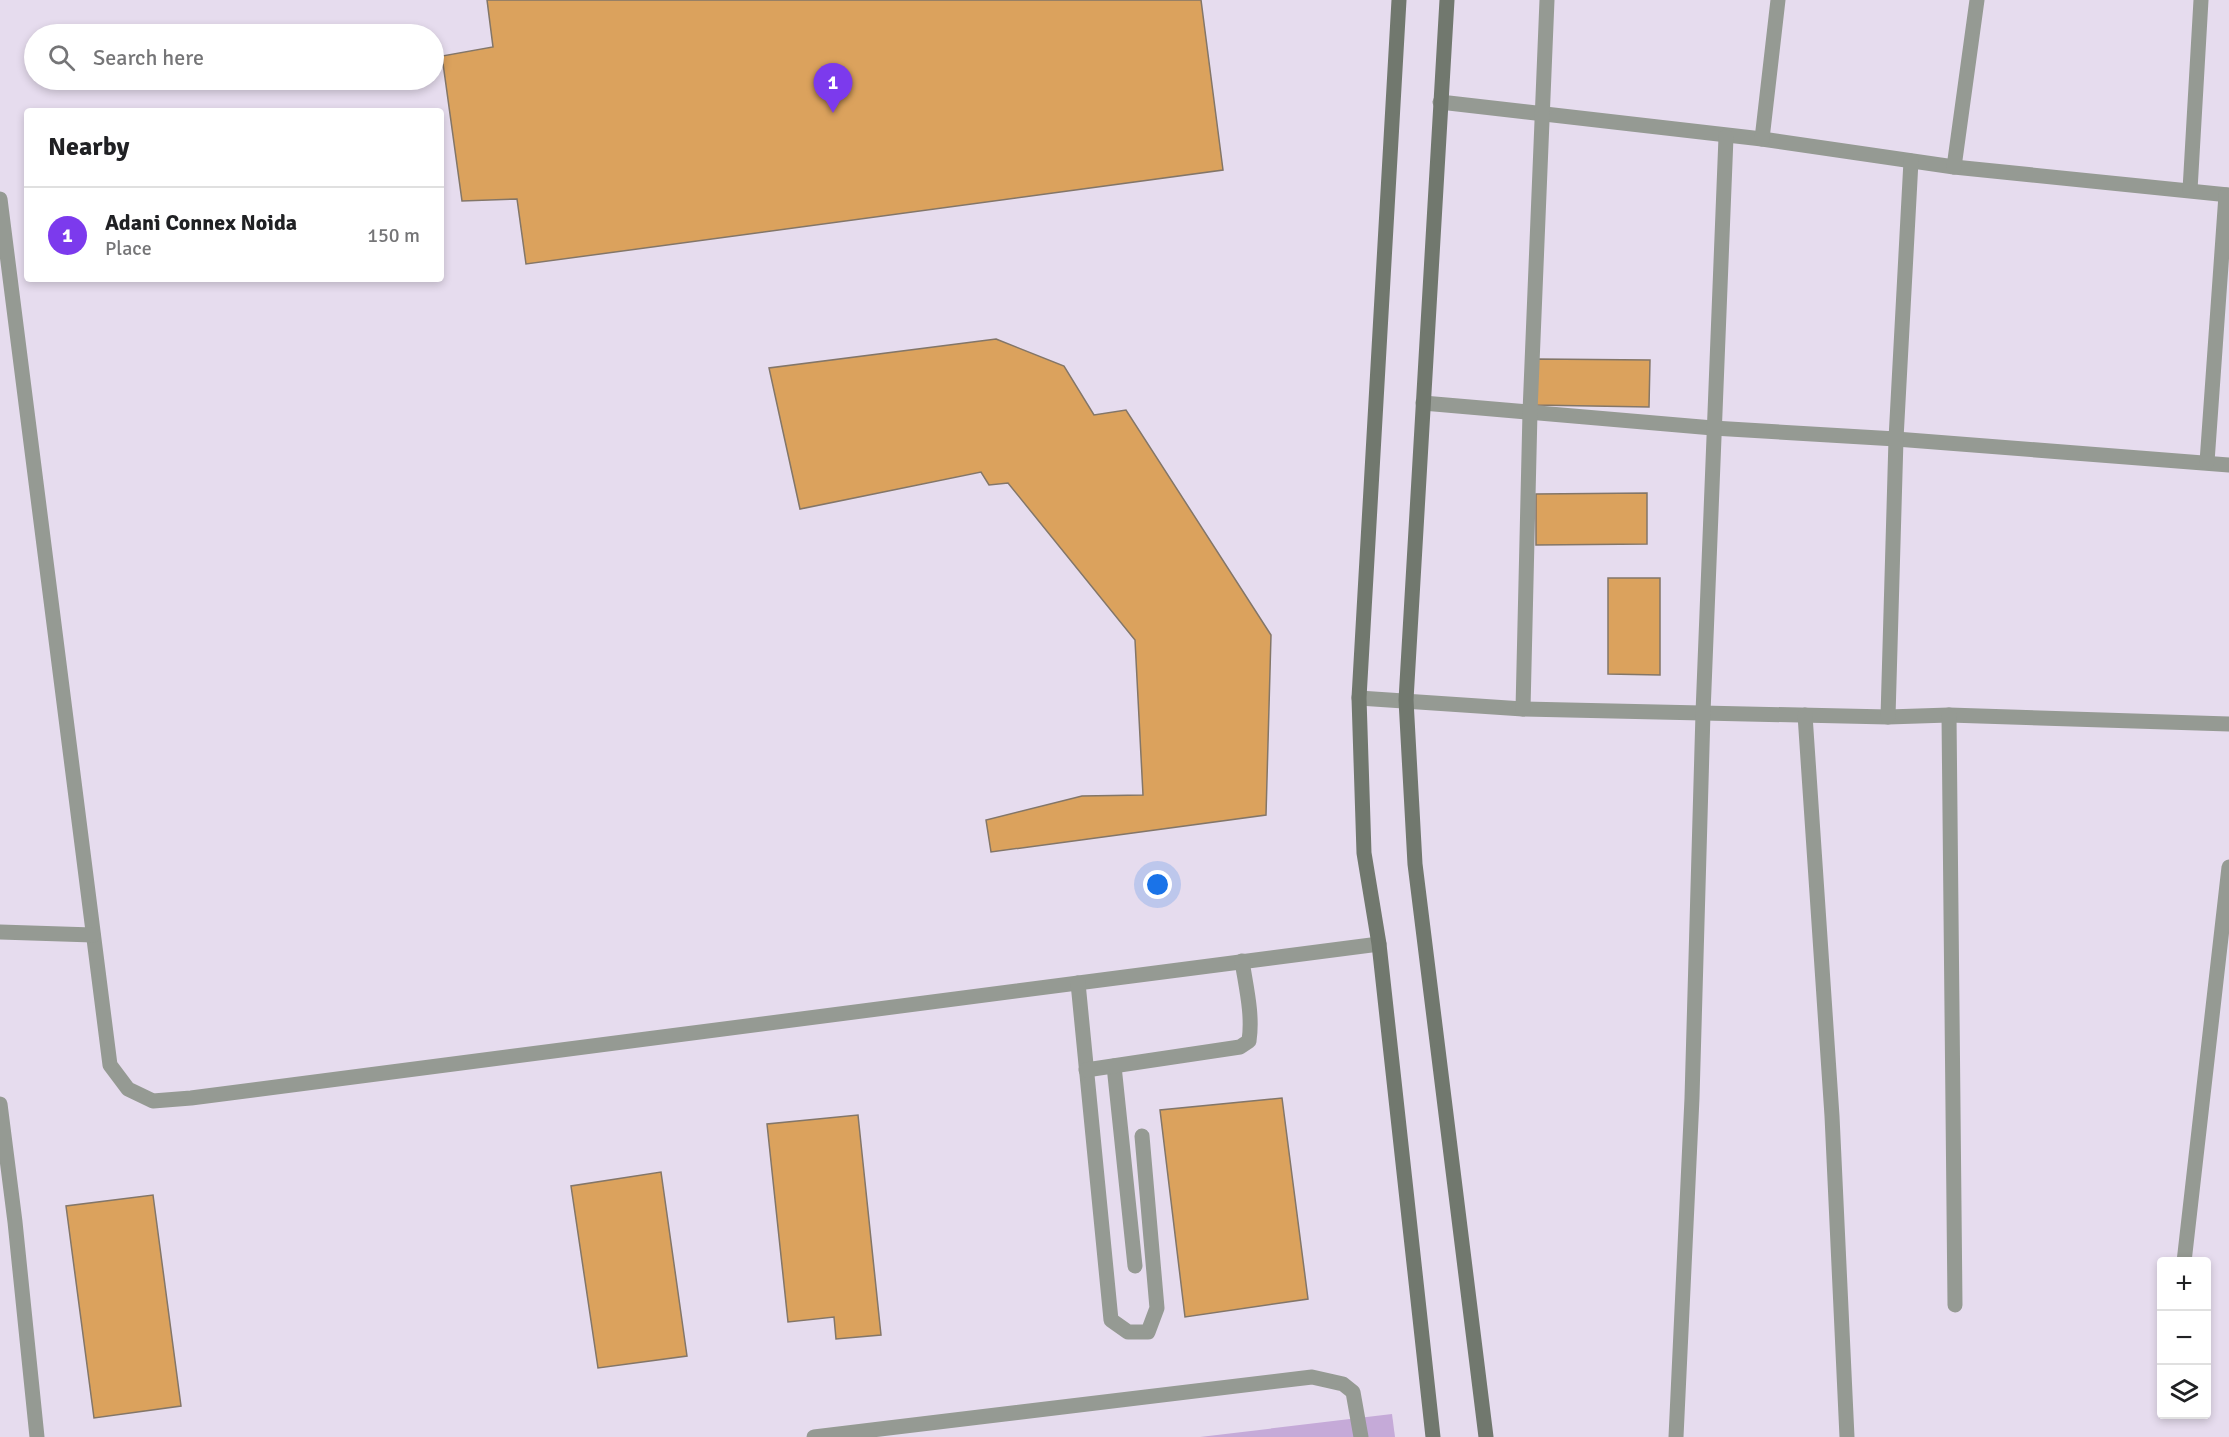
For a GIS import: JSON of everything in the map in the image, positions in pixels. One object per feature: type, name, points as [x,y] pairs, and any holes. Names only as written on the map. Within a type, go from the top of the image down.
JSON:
[{"type":"street","points":[[1399,0],[1359,698],[1364,853],[1379,944],[1433,1437]]},
{"type":"street","points":[[1448,0],[1440,102],[1407,700],[1415,864],[1486,1437]]},
{"type":"street","points":[[1523,709],[1530,412],[1547,0]]},
{"type":"street","points":[[1762,140],[1778,0]]},
{"type":"street","points":[[1954,167],[1977,0]]},
{"type":"street","points":[[2190,190],[2201,0]]},
{"type":"street","points":[[1440,102],[1762,140],[1954,167],[2228,195],[2207,462]]},
{"type":"street","points":[[1676,1437],[1692,1098],[1702,713],[1726,136]]},
{"type":"street","points":[[1888,717],[1896,440],[1911,161]]},
{"type":"street","points":[[0,200],[110,1065],[128,1089],[153,1101],[238,1092],[1379,944]]},
{"type":"street","points":[[1423,403],[1713,428],[2229,465]]},
{"type":"street","points":[[1359,698],[1523,709],[1888,717],[1949,715],[2229,724]]},
{"type":"street","points":[[1805,715],[1832,1116],[1847,1437]]},
{"type":"street","points":[[1949,715],[1955,1305]]},
{"type":"street","points":[[2185,1257],[2229,867]]},
{"type":"street","points":[[0,932],[93,935]]},
{"type":"street","points":[[1086,1070],[1240,1047],[1249,1041],[1249,1010],[1242,961]]},
{"type":"street","points":[[1078,983],[1111,1320],[1128,1332],[1148,1332],[1157,1308],[1142,1136]]},
{"type":"street","points":[[1114,1066],[1136,1266]]},
{"type":"street","points":[[0,1104],[15,1222],[37,1437]]},
{"type":"street","points":[[814,1437],[1312,1377],[1343,1384],[1353,1392],[1361,1437]]},
{"type":"shaded area","points":[[1392,1414],[1395,1437],[1200,1437]]},
{"type":"building","points":[[487,0],[1201,0],[1223,170],[526,264],[517,199],[462,201],[444,70],[444,56],[493,47]]},
{"type":"building","points":[[996,339],[1064,366],[1094,415],[1126,410],[1271,635],[1266,815],[991,852],[986,820],[1082,796],[1143,795],[1135,640],[1008,483],[989,485],[981,472],[800,509],[769,368]]},
{"type":"building","points":[[1536,359],[1650,360],[1649,407],[1535,405]]},
{"type":"building","points":[[1647,493],[1647,544],[1536,545],[1536,494]]},
{"type":"building","points":[[1608,578],[1660,578],[1660,675],[1608,674]]},
{"type":"building","points":[[1282,1098],[1308,1299],[1185,1317],[1160,1110]]},
{"type":"building","points":[[858,1115],[881,1335],[836,1339],[834,1317],[788,1322],[767,1124]]},
{"type":"building","points":[[661,1172],[687,1356],[598,1368],[571,1186]]},
{"type":"building","points":[[153,1195],[181,1406],[94,1418],[66,1206]]},
{"type":"place","name":"Adani Connex Noida","points":[[833,113]]}]
